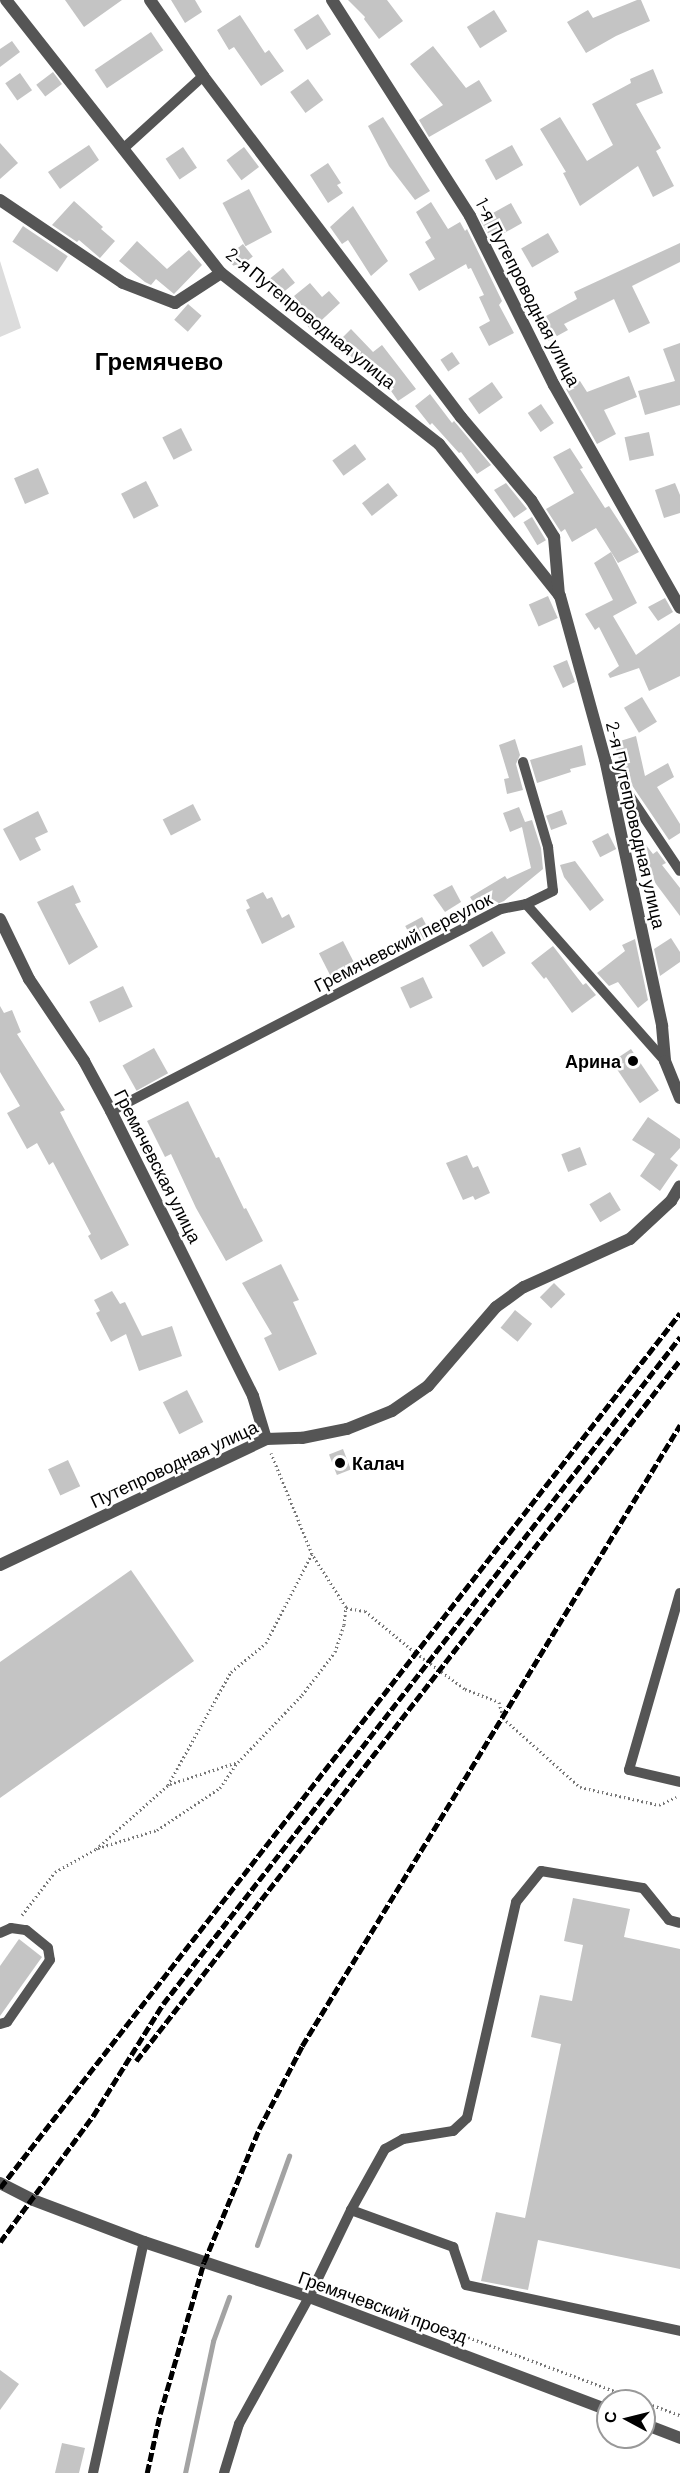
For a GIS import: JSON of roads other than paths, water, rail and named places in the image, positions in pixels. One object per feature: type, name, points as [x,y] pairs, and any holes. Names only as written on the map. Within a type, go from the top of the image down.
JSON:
[{"type":"street","name":"2-я Путепроводная улица","points":[[6,0],[221,273],[439,444],[560,596]]},
{"type":"street","name":"2-я Путепроводная улица","points":[[150,0],[203,76],[461,417],[531,500],[554,537],[560,596],[605,759],[662,1026],[665,1061],[680,1098]]},
{"type":"street","name":"1-я Путепроводная улица","points":[[332,0],[470,216],[554,385],[680,608]]},
{"type":"street","points":[[0,200],[123,283],[175,303],[221,273]]},
{"type":"street","name":"Гремячевская улица","points":[[0,919],[29,979],[84,1061],[111,1111],[253,1396],[266,1439]]},
{"type":"street","name":"Путепроводная улица","points":[[0,1565],[266,1439],[302,1438],[348,1429],[393,1411],[428,1386],[496,1308],[524,1287],[630,1239],[671,1201],[680,1186]]},
{"type":"street","name":"Гремячевский проезд","points":[[0,2183],[33,2200],[144,2242],[309,2297],[596,2405]]},
{"type":"street","points":[[656,2429],[680,2438]]},
{"type":"lane","points":[[124,148],[203,76]]},
{"type":"lane","points":[[605,759],[680,871]]},
{"type":"lane","name":"Гремячевский переулок","points":[[111,1111],[501,909],[526,904],[553,891],[548,847],[523,762]]},
{"type":"lane","points":[[526,904],[665,1061]]},
{"type":"lane","points":[[680,1593],[629,1770],[680,1782]]},
{"type":"lane","points":[[224,2473],[239,2424],[309,2297],[351,2210],[385,2149],[404,2139],[453,2131],[466,2118],[516,1902],[541,1870],[644,1888],[669,1920],[680,1923]]},
{"type":"lane","points":[[0,1933],[11,1928],[26,1930],[48,1948],[50,1960],[7,2022],[0,2024]]},
{"type":"lane","points":[[351,2210],[453,2247],[466,2285],[680,2331]]},
{"type":"lane","points":[[93,2473],[144,2242]]},
{"type":"waterway","points":[[257,2245],[289,2156]]},
{"type":"waterway","points":[[185,2473],[213,2341],[229,2297]]},
{"type":"railway","points":[[0,2188],[680,1313]]},
{"type":"railway","points":[[0,2242],[93,2116],[163,2004],[680,1337]]},
{"type":"railway","points":[[136,2061],[680,1360]]},
{"type":"railway","points":[[147,2473],[160,2414],[204,2262],[259,2129],[302,2046],[680,1425]]},
{"type":"place","name":"Арина","points":[[633,1061]]},
{"type":"place","name":"Калач","points":[[340,1463]]},
{"type":"district","name":"Гремячево","points":[[159,361]]}]
